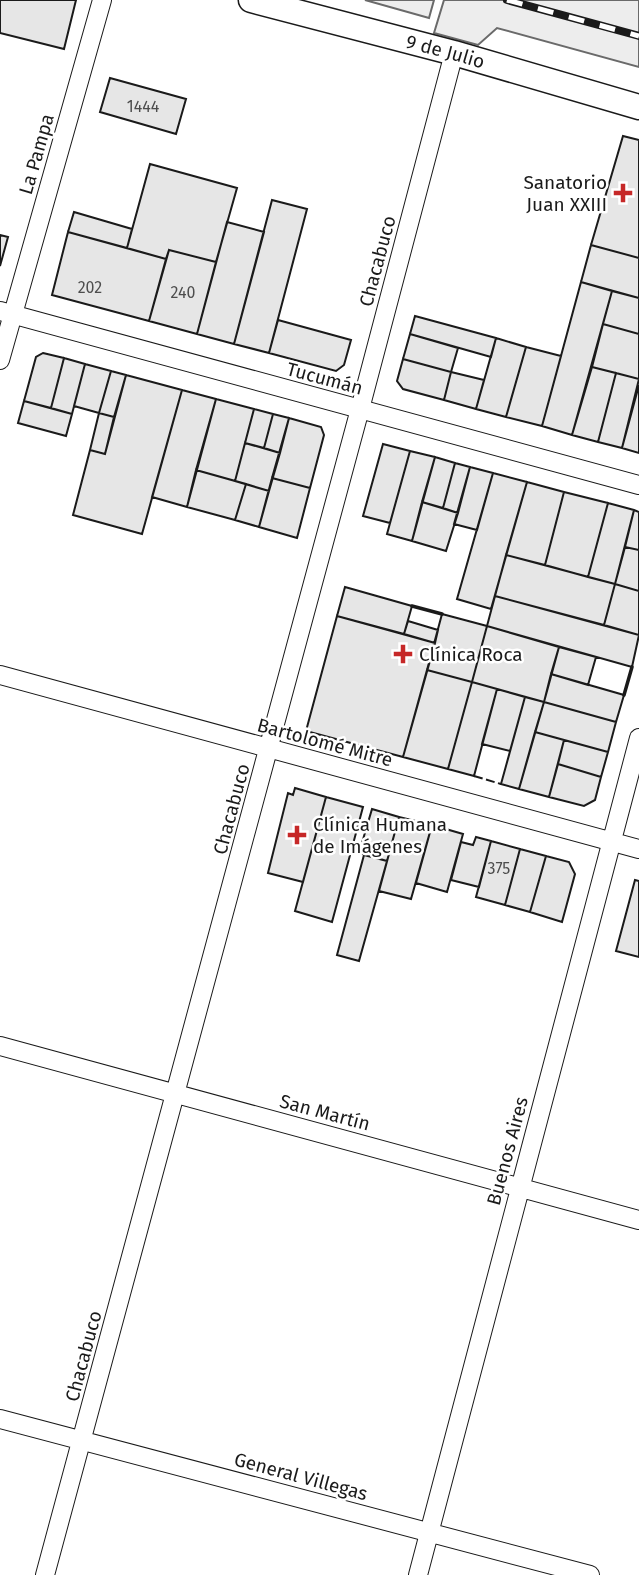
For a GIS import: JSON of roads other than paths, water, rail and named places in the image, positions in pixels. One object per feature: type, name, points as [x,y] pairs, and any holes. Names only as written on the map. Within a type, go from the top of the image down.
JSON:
[{"type":"main road","name":"9 de Julio","points":[[251,0],[454,53],[639,107]]},
{"type":"street","name":"La Pampa","points":[[0,360],[6,313],[102,0]]},
{"type":"street","name":"Chacabuco","points":[[46,1575],[454,53]]},
{"type":"street","name":"Tucumán","points":[[6,313],[639,485]]},
{"type":"street","name":"Bartolomé Mitre","points":[[0,675],[639,849]]},
{"type":"street","name":"Buenos Aires","points":[[418,1575],[639,738]]},
{"type":"street","name":"San Martín","points":[[0,1045],[639,1220]]},
{"type":"street","name":"General Villegas","points":[[0,1419],[590,1575]]},
{"type":"railway","points":[[507,0],[639,36]]},
{"type":"place","name":"Sanatorio Juan XXIII","points":[[623,193]]},
{"type":"place","name":"Clínica Roca","points":[[403,654]]},
{"type":"place","name":"Clínica Humana de Imágenes","points":[[297,835]]}]
